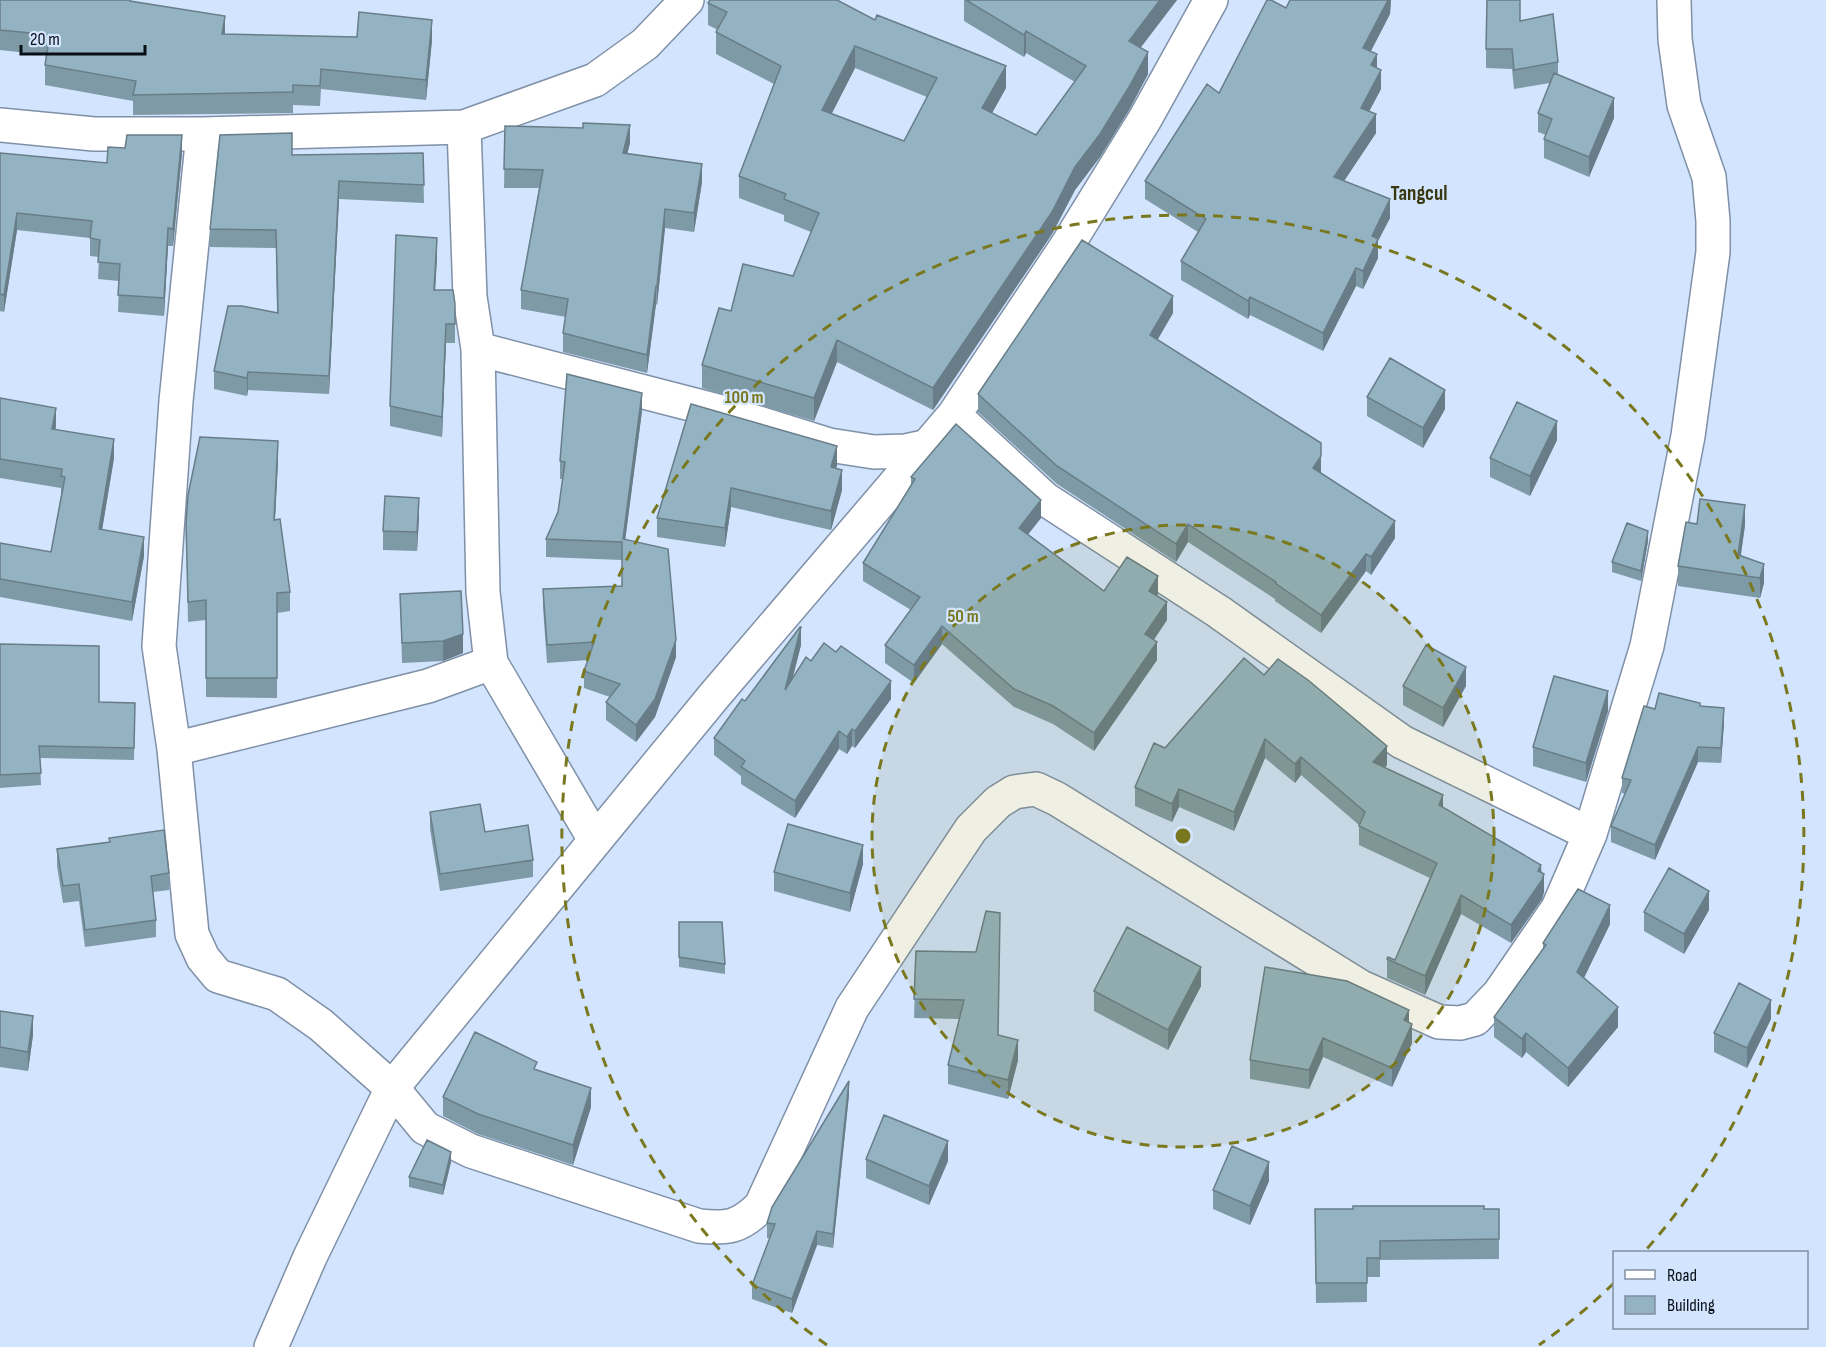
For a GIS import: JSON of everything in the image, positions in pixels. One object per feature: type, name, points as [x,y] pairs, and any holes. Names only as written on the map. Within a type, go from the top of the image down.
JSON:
[{"type":"street","points":[[0,125],[94,134],[203,134],[464,127],[595,80],[645,44],[687,0]]},
{"type":"street","points":[[271,1347],[310,1257],[392,1088],[714,696],[954,415],[1074,234],[1145,119],[1211,0]]},
{"type":"street","points":[[203,134],[176,401],[159,646],[174,749],[192,934],[203,958],[218,976],[277,994],[321,1025],[392,1088],[425,1128],[471,1151],[699,1226],[717,1228],[735,1226],[748,1219],[761,1206],[852,1008],[971,828],[998,802],[1014,792],[1036,789],[1057,799],[1361,987],[1439,1022],[1460,1023],[1475,1019],[1499,994],[1558,908],[1590,834],[1647,646],[1688,436],[1713,252],[1713,221],[1709,177],[1684,105],[1675,39],[1674,0]]},
{"type":"street","points":[[464,127],[470,297],[478,349],[483,592],[492,663],[595,840]]},
{"type":"street","points":[[478,349],[733,415],[829,445],[874,452],[905,451],[928,446]]},
{"type":"street","points":[[954,415],[1045,499],[1219,612],[1402,742],[1590,834]]},
{"type":"street","points":[[174,749],[428,686],[492,663]]},
{"type":"building","points":[[0,0],[130,0],[225,16],[222,34],[357,37],[359,12],[432,20],[426,80],[321,69],[320,86],[293,85],[293,92],[133,95],[136,81],[45,65],[50,35],[0,30]]},
{"type":"building","points":[[710,0],[837,0],[875,20],[877,15],[1006,66],[982,108],[1036,135],[1086,66],[1026,31],[1024,35],[966,0],[1160,0],[1129,41],[1148,52],[1129,87],[1100,134],[1075,167],[1052,212],[933,388],[837,340],[814,398],[702,365],[719,308],[731,311],[743,264],[793,276],[819,213],[784,199],[786,194],[739,176],[781,66],[716,32],[727,12],[708,3]],"holes":[[[855,46],[937,78],[904,141],[822,110]]]},
{"type":"building","points":[[1267,0],[1286,8],[1290,0],[1388,0],[1363,48],[1377,54],[1371,65],[1381,70],[1361,108],[1376,114],[1334,177],[1390,199],[1372,236],[1378,239],[1363,271],[1356,268],[1323,333],[1250,297],[1248,301],[1181,261],[1206,219],[1145,181],[1207,84],[1219,93]]},
{"type":"building","points":[[1487,0],[1520,0],[1520,21],[1553,14],[1558,62],[1514,70],[1512,49],[1486,49]]},
{"type":"building","points":[[1554,73],[1614,98],[1589,157],[1544,139],[1552,119],[1538,113]]},
{"type":"building","points":[[583,123],[630,125],[623,153],[702,164],[694,213],[665,209],[647,355],[563,333],[568,299],[521,290],[543,170],[504,169],[505,126],[583,128]]},
{"type":"building","points":[[292,133],[292,155],[423,153],[424,185],[339,181],[329,376],[248,372],[247,378],[214,371],[228,306],[242,306],[278,313],[276,230],[210,229],[220,135]]},
{"type":"building","points":[[127,135],[182,135],[173,229],[168,228],[164,298],[118,295],[120,264],[98,262],[100,240],[90,238],[92,221],[17,213],[4,295],[0,294],[0,153],[107,163],[108,147],[125,148]]},
{"type":"building","points":[[396,235],[437,238],[434,290],[453,290],[455,324],[446,324],[442,417],[390,406]]},
{"type":"building","points":[[1082,240],[1173,296],[1150,335],[1321,443],[1321,456],[1313,468],[1395,521],[1371,557],[1366,554],[1321,615],[1276,582],[1188,524],[1176,544],[1057,466],[978,394]]},
{"type":"building","points":[[1390,358],[1445,390],[1423,428],[1367,397]]},
{"type":"building","points":[[567,374],[642,393],[623,539],[668,549],[676,640],[655,699],[636,725],[606,702],[620,684],[584,671],[594,642],[547,645],[543,589],[622,586],[622,542],[546,539],[558,512],[565,462],[560,461]]},
{"type":"building","points":[[0,398],[56,408],[52,429],[114,439],[99,529],[144,537],[132,602],[0,579],[0,543],[51,552],[65,477],[61,476],[62,469],[0,459]]},
{"type":"building","points":[[1517,402],[1557,421],[1530,476],[1490,458]]},
{"type":"building","points":[[691,404],[837,446],[831,467],[842,470],[831,511],[731,488],[725,528],[657,518]]},
{"type":"building","points":[[956,424],[1041,500],[1019,528],[1104,591],[1127,557],[1158,576],[1149,591],[1167,602],[1145,634],[1157,642],[1094,733],[1053,706],[1014,689],[942,626],[914,665],[885,645],[920,597],[863,563],[915,479],[911,477]]},
{"type":"building","points":[[200,437],[278,441],[274,520],[280,519],[290,592],[277,593],[277,678],[206,678],[206,600],[188,602],[186,523],[188,495]]},
{"type":"building","points":[[385,496],[419,498],[417,532],[383,531]]},
{"type":"building","points":[[1700,499],[1745,505],[1738,555],[1764,564],[1760,578],[1678,566],[1686,522],[1697,524]]},
{"type":"building","points":[[1627,523],[1648,531],[1641,571],[1612,562]]},
{"type":"building","points":[[461,591],[463,634],[443,641],[402,643],[400,594]]},
{"type":"building","points":[[800,627],[785,690],[806,657],[811,661],[824,643],[836,652],[841,646],[891,681],[855,731],[852,729],[847,737],[839,731],[795,801],[741,767],[745,761],[714,738],[742,699],[745,701]]},
{"type":"building","points":[[0,644],[99,646],[99,702],[135,703],[134,748],[39,746],[41,773],[0,775]]},
{"type":"building","points":[[1426,645],[1466,667],[1443,708],[1403,686]]},
{"type":"building","points":[[1244,658],[1264,675],[1278,659],[1308,680],[1387,746],[1373,762],[1443,795],[1439,805],[1541,865],[1538,871],[1544,874],[1542,880],[1511,925],[1461,895],[1425,976],[1387,959],[1388,957],[1395,960],[1437,863],[1359,826],[1365,812],[1301,757],[1295,764],[1265,739],[1234,812],[1179,789],[1172,804],[1135,787],[1154,743],[1165,748]]},
{"type":"building","points":[[1554,676],[1608,691],[1586,763],[1533,747]]},
{"type":"building","points":[[1659,693],[1700,703],[1700,706],[1724,708],[1721,748],[1698,747],[1655,845],[1611,826],[1631,780],[1622,778],[1644,706],[1655,709]]},
{"type":"building","points":[[480,804],[485,832],[528,825],[533,860],[440,874],[430,812]]},
{"type":"building","points":[[788,824],[863,845],[850,893],[774,872]]},
{"type":"building","points":[[164,830],[169,873],[151,876],[156,920],[85,930],[79,884],[63,886],[57,849],[110,842],[109,838]]},
{"type":"building","points":[[1669,868],[1709,891],[1684,934],[1644,912]]},
{"type":"building","points":[[1578,889],[1610,905],[1577,972],[1618,1007],[1568,1068],[1526,1033],[1522,1039],[1494,1017],[1546,945],[1543,943]]},
{"type":"building","points":[[986,911],[1000,913],[998,1035],[1018,1040],[1008,1080],[948,1065],[964,1000],[914,999],[916,951],[976,952]]},
{"type":"building","points":[[679,922],[722,922],[725,964],[679,957]]},
{"type":"building","points":[[1127,927],[1201,967],[1168,1030],[1094,991]]},
{"type":"building","points":[[1265,967],[1347,981],[1409,1010],[1404,1020],[1412,1024],[1392,1068],[1323,1038],[1309,1070],[1250,1060]]},
{"type":"building","points":[[1739,983],[1771,1000],[1747,1048],[1714,1033]]},
{"type":"building","points":[[0,1011],[33,1016],[28,1052],[0,1047]]},
{"type":"building","points":[[475,1032],[537,1062],[534,1069],[591,1088],[573,1145],[478,1114],[443,1097]]},
{"type":"building","points":[[849,1081],[833,1234],[817,1231],[792,1299],[752,1285],[775,1224],[767,1223],[772,1207]]},
{"type":"building","points":[[884,1115],[948,1141],[929,1186],[866,1159]]},
{"type":"building","points":[[427,1140],[451,1152],[443,1185],[409,1177]]},
{"type":"building","points":[[1232,1146],[1269,1162],[1250,1206],[1213,1190]]},
{"type":"building","points":[[1353,1206],[1484,1206],[1484,1209],[1499,1209],[1499,1239],[1380,1241],[1380,1258],[1367,1258],[1367,1283],[1316,1283],[1315,1209],[1353,1209]]},
{"type":"district","name":"Tangcul","points":[[1419,193]]}]
